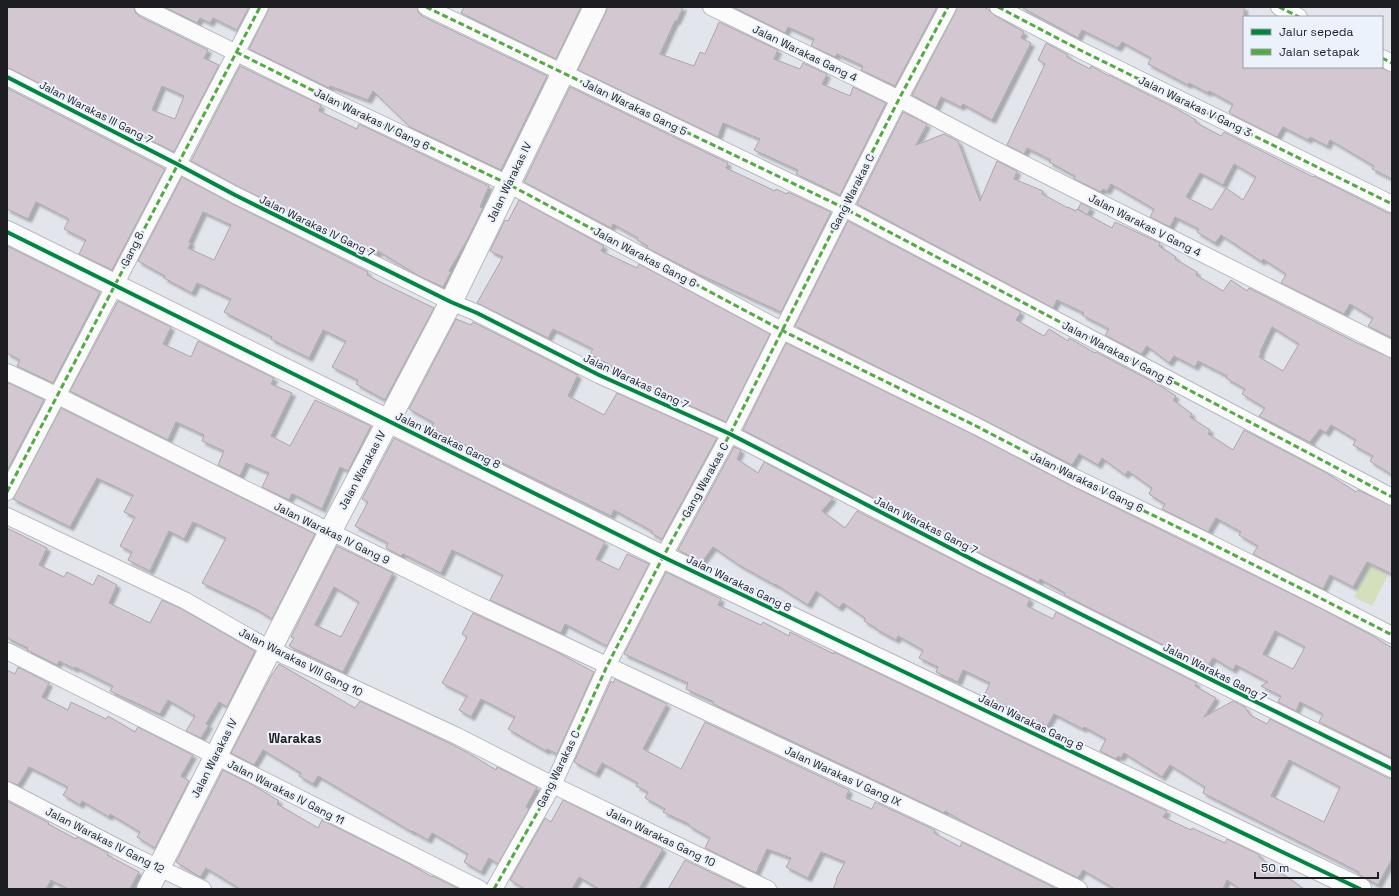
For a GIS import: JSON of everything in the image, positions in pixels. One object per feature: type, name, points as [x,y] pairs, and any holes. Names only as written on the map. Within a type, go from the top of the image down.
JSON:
[{"type":"street","name":"Jalan Warakas IV Gang 6","points":[[143,7],[508,184]]},
{"type":"street","name":"Gang 8","points":[[7,492],[58,396],[114,284],[260,7]]},
{"type":"street","name":"Jalan Warakas Gang 5","points":[[426,7],[844,208]]},
{"type":"street","name":"Jalan Warakas IV","points":[[148,889],[330,532],[450,302],[595,7]]},
{"type":"street","name":"Jalan Warakas Gang 4","points":[[711,7],[899,99]]},
{"type":"street","name":"Gang Warakas C","points":[[494,889],[553,785],[607,666],[663,557],[730,434],[899,99],[948,7]]},
{"type":"street","name":"Jalan Warakas V Gang 3","points":[[998,7],[1085,52],[1392,204]]},
{"type":"street","points":[[1279,7],[1297,16]]},
{"type":"street","points":[[1383,58],[1392,63]]},
{"type":"street","name":"Jalan Warakas III Gang 7","points":[[7,77],[177,164]]},
{"type":"street","name":"Jalan Warakas V Gang 4","points":[[899,99],[1392,349]]},
{"type":"street","name":"Jalan Warakas IV Gang 7","points":[[177,164],[234,195],[450,302]]},
{"type":"street","name":"Jalan Warakas Gang 6","points":[[508,184],[782,330]]},
{"type":"street","name":"Jalan Warakas V Gang 5","points":[[844,208],[1392,496]]},
{"type":"street","name":"Jalan Warakas Gang 8","points":[[7,232],[663,557],[1360,889]]},
{"type":"street","name":"Jalan Warakas Gang 7","points":[[450,302],[477,313],[599,375],[730,434],[995,571],[1392,769]]},
{"type":"street","name":"Jalan Warakas V Gang 6","points":[[782,330],[1074,477],[1301,588],[1392,635]]},
{"type":"street","name":"Jalan Warakas IV Gang 9","points":[[7,372],[468,600],[607,666]]},
{"type":"street","name":"Jalan Warakas VIII Gang 10","points":[[7,516],[186,601],[270,649],[457,736],[553,785]]},
{"type":"street","name":"Jalan Warakas IV Gang 11","points":[[7,651],[480,889]]},
{"type":"street","name":"Jalan Warakas V Gang IX","points":[[607,666],[975,838],[1079,889]]},
{"type":"street","name":"Jalan Warakas Gang 10","points":[[553,785],[768,889]]},
{"type":"street","name":"Jalan Warakas IV Gang 12","points":[[7,790],[158,868],[203,889]]},
{"type":"green space","points":[[1370,566],[1388,575],[1372,606],[1354,597]]},
{"type":"building","points":[[7,7],[134,7],[135,12],[139,16],[208,50],[204,58],[219,65],[174,152],[7,68]],"holes":[[[162,86],[184,96],[175,119],[152,110]]]},
{"type":"building","points":[[164,7],[249,7],[237,30],[213,18],[210,23],[200,18],[197,23]]},
{"type":"building","points":[[269,7],[417,7],[418,12],[422,16],[547,76],[501,170],[410,127],[373,91],[368,100],[330,86],[329,88],[249,49]]},
{"type":"building","points":[[464,7],[581,7],[556,59],[461,13]]},
{"type":"building","points":[[607,7],[683,7],[660,54],[694,66],[700,52],[705,54],[719,22],[778,50],[774,59],[800,69],[803,63],[827,74],[822,84],[850,96],[853,87],[886,103],[840,195],[796,174],[798,170],[754,150],[760,139],[723,123],[718,137],[578,70]]},
{"type":"building","points":[[733,7],[937,7],[895,86],[861,70],[863,66],[837,54],[835,57],[811,46],[814,39],[788,27],[785,33]]},
{"type":"building","points":[[957,7],[984,7],[994,15],[1024,32],[1021,38],[1031,43],[992,120],[963,104],[961,107],[941,97],[936,108],[912,95]]},
{"type":"building","points":[[1021,7],[1244,7],[1243,68],[1382,68],[1392,72],[1392,179],[1372,169],[1374,166],[1330,140],[1327,146],[1310,137],[1308,140],[1283,127],[1277,137],[1233,115],[1229,112],[1233,104],[1209,91],[1208,93],[1189,83],[1188,85],[1148,64],[1151,58],[1122,42],[1118,48],[1082,30],[1078,38]]},
{"type":"building","points":[[1046,43],[1068,55],[1067,57],[1090,69],[1091,66],[1177,109],[1196,120],[1195,122],[1221,136],[1224,132],[1313,177],[1314,176],[1388,213],[1392,213],[1392,338],[1368,326],[1373,318],[1350,304],[1344,314],[1281,283],[1286,274],[1263,259],[1262,262],[1221,235],[1215,243],[1197,232],[1199,229],[1175,217],[1170,227],[1150,217],[1154,209],[1111,184],[1107,191],[1103,189],[1101,192],[1074,179],[1075,176],[1049,162],[1051,160],[1027,148],[1024,154],[1007,145],[1045,64],[1038,60]],"holes":[[[1234,164],[1256,177],[1243,200],[1226,188],[1212,210],[1186,197],[1200,173],[1223,185]]]},
{"type":"building","points":[[240,66],[321,105],[319,111],[357,129],[359,124],[489,186],[480,207],[483,208],[449,271],[451,272],[443,287],[419,276],[378,251],[377,255],[239,187],[191,161]]},
{"type":"building","points":[[570,87],[728,163],[726,168],[775,191],[776,189],[787,194],[788,192],[831,212],[781,312],[694,272],[647,248],[648,246],[637,240],[638,238],[613,224],[611,228],[524,182]]},
{"type":"building","points":[[7,88],[165,169],[112,270],[79,254],[86,240],[64,229],[69,219],[36,202],[28,219],[7,209]]},
{"type":"building","points":[[903,112],[927,124],[916,145],[944,134],[958,141],[980,201],[997,161],[1017,171],[1014,179],[1043,191],[1042,194],[1068,208],[1076,211],[1077,209],[1112,228],[1115,222],[1160,243],[1159,246],[1176,257],[1175,259],[1197,272],[1196,275],[1223,291],[1231,280],[1247,291],[1249,288],[1357,343],[1392,358],[1392,475],[1370,461],[1373,456],[1353,445],[1356,440],[1331,425],[1326,433],[1320,429],[1310,442],[1315,445],[1259,416],[1265,408],[1242,394],[1245,389],[1226,378],[1227,376],[1198,361],[1195,367],[1174,356],[1169,363],[1147,346],[1141,354],[1105,335],[1109,329],[1082,315],[1084,313],[1057,300],[1053,308],[857,204]],"holes":[[[1272,327],[1299,344],[1283,371],[1259,357]]]},
{"type":"building","points":[[182,177],[368,272],[367,275],[380,282],[434,308],[385,400],[356,384],[358,380],[332,367],[346,341],[323,330],[309,358],[271,339],[272,337],[224,312],[231,299],[197,283],[192,293],[164,278],[165,276],[138,261]],"holes":[[[203,212],[231,225],[214,260],[188,248],[191,243],[189,242]]]},
{"type":"building","points":[[519,200],[604,246],[601,251],[637,268],[639,264],[770,334],[726,422],[625,376],[626,374],[590,354],[593,349],[553,329],[548,338],[477,303],[503,257],[490,251],[505,220],[508,221]]},
{"type":"building","points":[[1081,203],[1091,208],[1087,215],[1078,209]]},
{"type":"building","points":[[848,221],[1021,312],[1016,320],[1044,336],[1049,329],[1068,341],[1069,338],[1095,353],[1096,352],[1159,385],[1176,396],[1173,400],[1192,414],[1190,417],[1210,430],[1208,434],[1233,450],[1244,430],[1325,472],[1356,492],[1358,490],[1392,506],[1392,574],[1367,562],[1353,587],[1330,575],[1323,589],[1253,554],[1258,546],[1239,535],[1241,532],[1216,518],[1208,532],[1162,509],[1165,504],[1149,494],[1152,488],[1128,471],[1125,475],[1102,458],[1098,465],[1079,454],[1072,465],[795,326]]},
{"type":"building","points":[[7,246],[100,292],[53,383],[17,366],[20,360],[7,353]]},
{"type":"building","points":[[118,301],[171,327],[163,344],[191,357],[198,341],[274,378],[271,384],[292,393],[271,436],[290,446],[315,400],[371,426],[348,471],[340,467],[322,509],[295,495],[292,494],[289,500],[262,487],[269,473],[246,463],[240,476],[218,465],[224,451],[202,441],[204,435],[176,422],[168,440],[70,391]]},
{"type":"building","points":[[456,319],[471,325],[473,322],[578,375],[568,396],[604,415],[617,393],[717,438],[662,539],[651,533],[652,531],[614,510],[611,516],[431,428],[434,423],[409,409]]},
{"type":"building","points":[[786,343],[1318,607],[1373,636],[1392,648],[1392,758],[1319,722],[1323,714],[1300,702],[1296,711],[1278,702],[1281,696],[1261,686],[1268,682],[1236,665],[1233,670],[1213,658],[1207,667],[1064,595],[1065,593],[1040,579],[1039,582],[985,556],[743,430]],"holes":[[[1275,631],[1305,647],[1293,669],[1263,654]]]},
{"type":"building","points":[[9,383],[44,400],[7,471],[7,386]]},
{"type":"building","points":[[61,408],[315,534],[272,619],[256,609],[202,583],[226,538],[193,522],[184,539],[169,531],[150,571],[128,560],[132,552],[120,546],[135,517],[124,512],[133,495],[97,478],[70,527],[13,499]]},
{"type":"building","points":[[394,438],[605,542],[596,559],[619,570],[627,554],[649,564],[607,646],[565,624],[561,633],[490,600],[503,575],[452,550],[441,573],[403,554],[401,556],[386,548],[388,543],[355,526],[368,502],[362,499]]},
{"type":"building","points":[[734,447],[741,450],[737,459],[758,473],[764,462],[833,498],[822,511],[845,528],[857,511],[1030,599],[1027,606],[1053,619],[1056,612],[1197,683],[1195,686],[1216,698],[1204,717],[1233,701],[1245,707],[1250,715],[1267,724],[1270,719],[1388,778],[1392,778],[1392,859],[1378,885],[1358,874],[1359,872],[1203,793],[1205,787],[1170,765],[1162,777],[1124,753],[1121,758],[1118,756],[1116,759],[1100,751],[1106,739],[1084,727],[1083,729],[1054,714],[1047,726],[984,696],[990,683],[963,670],[958,682],[936,672],[938,667],[919,658],[923,650],[898,636],[896,640],[876,629],[864,621],[865,618],[843,603],[839,608],[816,591],[808,605],[775,584],[739,565],[713,547],[702,562],[678,550]],"holes":[[[1289,760],[1340,787],[1324,822],[1271,796]]]},
{"type":"building","points":[[7,528],[47,548],[39,565],[64,577],[67,572],[93,585],[98,575],[117,585],[109,603],[150,623],[162,600],[182,609],[255,651],[227,707],[219,702],[206,724],[209,725],[201,738],[186,731],[195,716],[168,700],[160,714],[110,691],[113,686],[75,667],[75,669],[59,661],[57,665],[7,638]]},
{"type":"building","points":[[337,546],[393,573],[343,672],[289,646],[294,638],[291,637]],"holes":[[[334,587],[359,602],[341,637],[315,625]]]},
{"type":"building","points":[[666,572],[721,599],[718,605],[761,625],[763,622],[789,636],[790,632],[834,654],[834,652],[1167,811],[1163,817],[1191,830],[1192,828],[1225,843],[1227,839],[1260,855],[1259,857],[1304,889],[1240,889],[1227,880],[1223,889],[1115,889],[1083,870],[1078,878],[969,825],[945,811],[944,813],[713,704],[714,702],[686,689],[688,683],[624,654]]},
{"type":"building","points":[[473,613],[553,650],[594,672],[557,754],[547,749],[546,751],[508,729],[515,717],[481,699],[471,717],[459,710],[467,696],[442,683],[467,637],[462,634]]},
{"type":"building","points":[[279,664],[355,708],[360,701],[453,745],[496,770],[497,767],[537,787],[526,807],[529,809],[498,864],[489,858],[481,872],[464,862],[468,854],[432,833],[428,840],[412,832],[318,776],[313,784],[299,776],[301,773],[263,750],[254,765],[231,753],[271,676]]},
{"type":"building","points":[[18,667],[49,683],[42,697],[68,710],[71,702],[106,719],[108,716],[135,732],[138,727],[193,755],[181,776],[189,781],[155,848],[137,837],[140,832],[110,814],[109,817],[82,801],[80,805],[63,795],[68,787],[29,767],[18,785],[7,781],[7,670],[15,674]]},
{"type":"building","points":[[615,679],[667,704],[643,749],[681,769],[705,722],[849,790],[846,798],[872,809],[875,802],[935,830],[934,833],[960,847],[962,842],[1057,889],[833,889],[837,880],[836,879],[845,862],[821,852],[808,878],[786,867],[791,858],[767,849],[756,873],[705,848],[710,838],[689,826],[689,824],[663,812],[665,809],[645,798],[648,792],[636,786],[638,783],[602,763],[596,774],[574,762],[611,681],[613,683]]},
{"type":"building","points":[[223,770],[253,785],[279,801],[277,804],[318,828],[322,820],[408,863],[432,877],[433,876],[459,889],[240,889],[206,868],[200,877],[176,862]]},
{"type":"building","points":[[563,800],[663,849],[639,889],[599,889],[579,877],[572,889],[525,889],[510,880],[545,818],[551,822]]},
{"type":"building","points":[[7,801],[76,839],[77,837],[108,853],[107,855],[139,872],[130,889],[68,889],[51,880],[46,889],[7,889]]},
{"type":"building","points":[[685,860],[746,889],[668,889]]},
{"type":"marked path","points":[[7,492],[260,7]]},
{"type":"marked path","points":[[426,7],[840,206],[1392,497]]},
{"type":"marked path","points":[[494,889],[553,785],[607,666],[663,557],[730,434],[899,99],[948,7]]},
{"type":"marked path","points":[[998,7],[1078,49],[1392,204]]},
{"type":"marked path","points":[[1279,7],[1297,16]]},
{"type":"marked path","points":[[236,52],[356,112],[508,184],[789,334],[976,426],[1074,477],[1202,539],[1392,635]]},
{"type":"marked path","points":[[1383,58],[1392,63]]},
{"type":"cycle path","points":[[7,77],[235,195],[451,302],[477,313],[599,375],[730,434],[981,564],[1392,769]]},
{"type":"cycle path","points":[[7,232],[663,557],[1360,889]]},
{"type":"district","name":"Warakas","points":[[295,738]]}]
